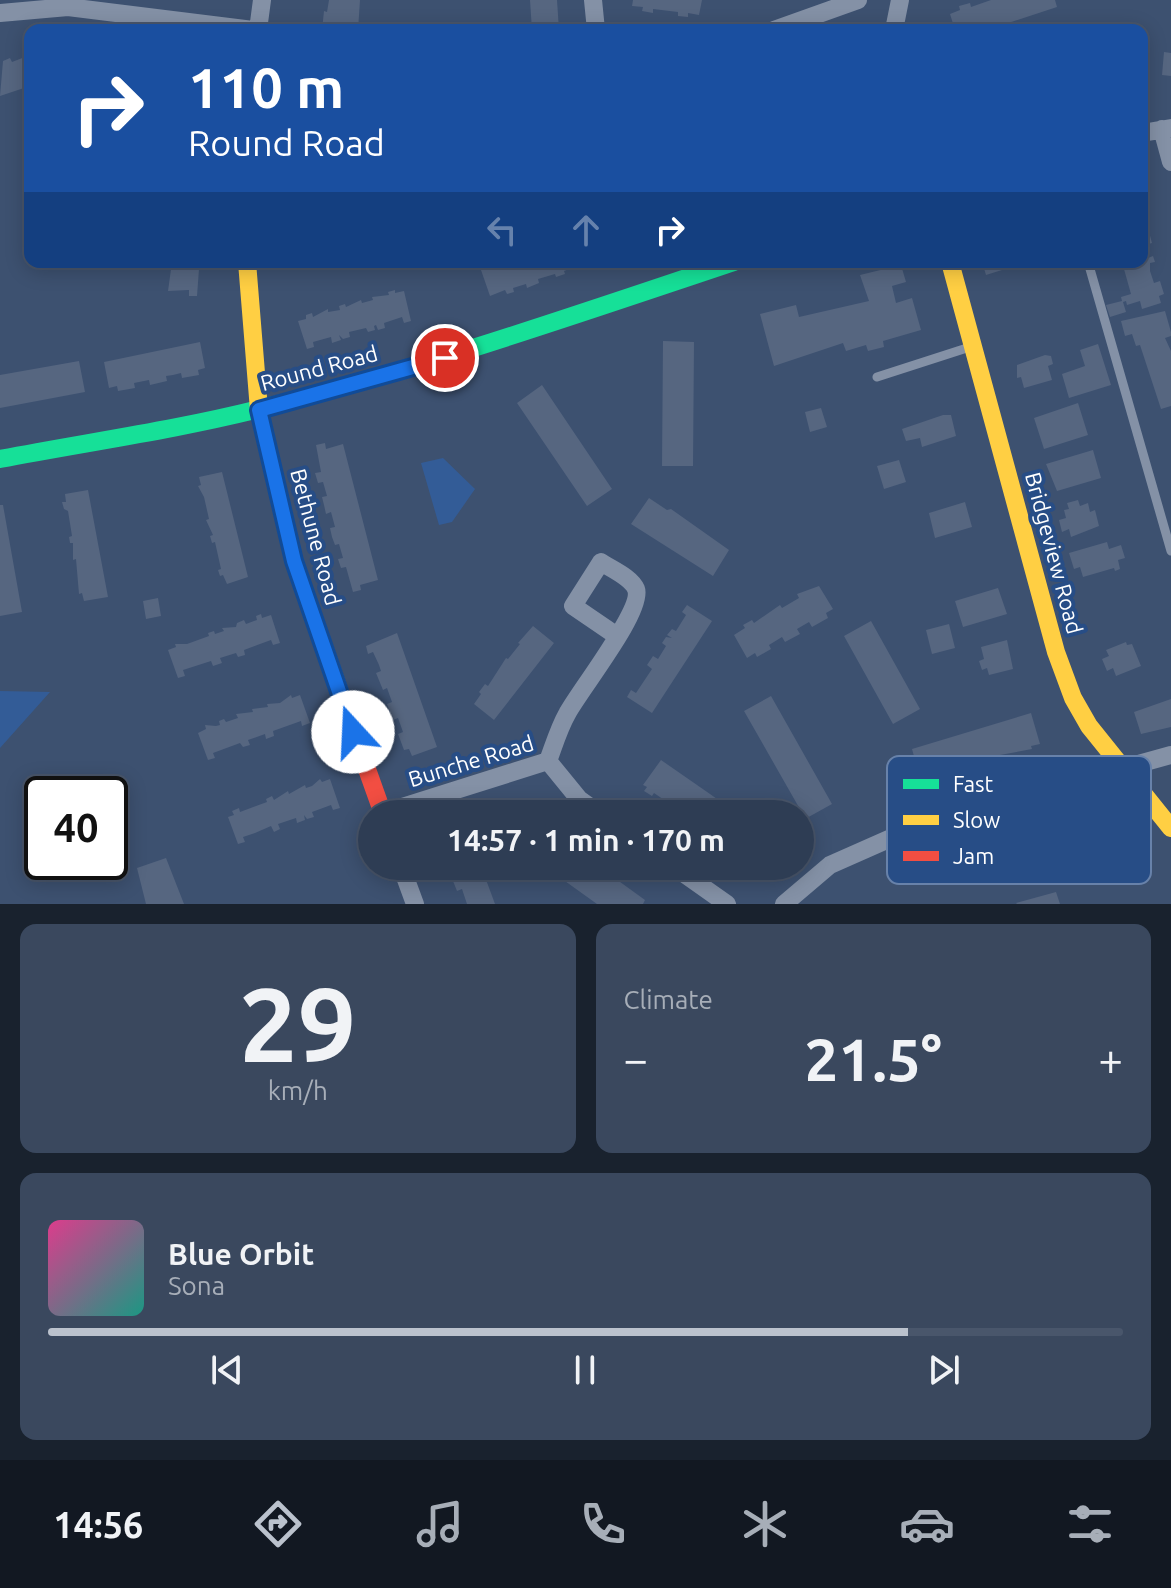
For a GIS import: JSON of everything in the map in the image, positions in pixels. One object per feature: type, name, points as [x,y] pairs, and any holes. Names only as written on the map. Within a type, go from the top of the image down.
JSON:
[{"type":"street","points":[[257,24],[262,0]]},
{"type":"street","points":[[593,0],[595,24]]},
{"type":"street","points":[[791,24],[858,0]]},
{"type":"street","points":[[895,24],[900,0]]},
{"type":"street","points":[[0,13],[68,7],[207,24]]},
{"type":"street","points":[[1166,129],[1171,162]]},
{"type":"street","name":"Bethune Road","points":[[247,268],[259,410],[294,561],[378,800]]},
{"type":"street","name":"Round Road","points":[[0,459],[259,410],[445,358],[716,268]]},
{"type":"street","name":"Bridgeview Road","points":[[952,268],[1056,652],[1081,712],[1113,756]]},
{"type":"street","points":[[548,761],[566,715],[617,636]]},
{"type":"street","points":[[1151,761],[1171,755]]},
{"type":"street","name":"Bunche Road","points":[[424,800],[548,761],[580,800]]},
{"type":"street","name":"Bridgeview Road","points":[[1151,804],[1171,828]]},
{"type":"street","points":[[784,904],[830,865],[887,839]]},
{"type":"street","points":[[406,880],[415,904]]},
{"type":"street","points":[[693,880],[727,904]]},
{"type":"lane","points":[[1090,268],[1171,551]]},
{"type":"lane","points":[[877,377],[973,346]]},
{"type":"shaded area","points":[[443,458],[475,489],[452,522],[439,525],[421,463]]},
{"type":"shaded area","points":[[0,691],[50,692],[0,748]]},
{"type":"building","points":[[329,0],[360,0],[358,24],[323,24],[324,11],[327,12]]},
{"type":"building","points":[[530,0],[557,0],[559,24],[532,24]]},
{"type":"building","points":[[633,0],[702,0],[699,15],[688,13],[688,17],[678,16],[678,12],[642,11],[643,7],[632,6]]},
{"type":"building","points":[[991,0],[1055,0],[1057,7],[1005,24],[953,24],[950,14],[960,10],[959,6],[970,3],[971,7]]},
{"type":"building","points":[[1164,52],[1171,53],[1171,76],[1162,75]]},
{"type":"building","points":[[24,57],[24,88],[0,96],[3,61],[10,58],[12,62]]},
{"type":"building","points":[[1153,256],[1155,262],[1150,263],[1150,271],[1154,283],[1160,281],[1164,294],[1159,296],[1161,303],[1142,309],[1140,301],[1127,305],[1126,301],[1123,302],[1126,312],[1110,317],[1106,305],[1122,301],[1121,297],[1131,294],[1124,268],[1148,268],[1148,258]]},
{"type":"building","points":[[171,268],[204,268],[199,269],[197,296],[189,296],[189,290],[168,291]]},
{"type":"building","points":[[572,268],[556,277],[555,274],[538,279],[539,283],[527,288],[526,284],[513,288],[514,292],[507,294],[505,290],[490,296],[481,270]]},
{"type":"building","points":[[902,268],[906,282],[892,286],[896,303],[912,298],[921,330],[883,341],[884,347],[868,351],[866,345],[846,351],[843,343],[774,366],[760,314],[796,305],[799,317],[869,301],[860,275]]},
{"type":"building","points":[[984,268],[1008,268],[986,275]]},
{"type":"building","points":[[395,290],[395,293],[404,291],[411,321],[404,323],[402,317],[384,323],[385,328],[378,330],[376,325],[375,330],[368,332],[366,328],[349,332],[350,337],[343,339],[339,335],[341,340],[332,343],[331,337],[313,342],[314,347],[307,349],[298,321],[306,319],[306,315],[312,313],[313,317],[328,309],[328,312],[340,310],[339,306],[373,300],[372,297],[389,295],[388,292]]},
{"type":"building","points":[[1165,311],[1171,332],[1171,336],[1165,338],[1171,351],[1171,406],[1161,409],[1140,345],[1136,346],[1132,334],[1125,336],[1121,321]]},
{"type":"building","points":[[663,341],[694,342],[693,466],[662,466]]},
{"type":"building","points":[[200,342],[205,368],[198,370],[199,375],[182,378],[181,373],[166,376],[167,381],[150,385],[149,380],[134,383],[135,388],[118,391],[117,386],[109,388],[104,362]]},
{"type":"building","points":[[1098,344],[1111,385],[1069,398],[1062,374],[1085,366],[1080,350]]},
{"type":"building","points":[[1045,355],[1051,356],[1053,364],[1048,366],[1052,380],[1024,388],[1021,377],[1017,378],[1017,365]]},
{"type":"building","points":[[79,361],[85,392],[0,408],[0,375]]},
{"type":"building","points":[[542,385],[612,489],[587,506],[517,403]]},
{"type":"building","points":[[1078,403],[1088,435],[1044,449],[1034,418]]},
{"type":"building","points":[[821,408],[827,427],[810,432],[805,412]]},
{"type":"building","points":[[951,415],[956,436],[922,447],[920,438],[906,441],[902,429]]},
{"type":"building","points":[[325,443],[326,449],[343,444],[378,580],[360,585],[361,590],[353,592],[346,567],[341,568],[338,559],[343,558],[339,544],[335,545],[332,537],[330,528],[335,527],[331,512],[326,514],[322,497],[327,496],[323,482],[318,483],[315,473],[321,472],[316,445]]},
{"type":"building","points":[[1093,450],[1101,478],[1057,491],[1046,464]]},
{"type":"building","points":[[899,460],[906,482],[884,489],[877,466]]},
{"type":"building","points":[[222,472],[248,577],[227,584],[218,570],[221,569],[215,542],[212,543],[204,497],[198,486],[201,485],[199,477]]},
{"type":"building","points":[[88,490],[108,597],[84,601],[82,593],[79,594],[76,559],[73,560],[73,543],[70,543],[69,537],[72,536],[68,511],[62,502],[66,502],[65,494]]},
{"type":"building","points":[[649,498],[667,510],[671,509],[729,550],[713,576],[631,524]]},
{"type":"building","points":[[1078,500],[1080,506],[1088,503],[1090,512],[1095,510],[1099,526],[1071,537],[1069,529],[1062,532],[1059,520],[1066,518],[1064,510],[1069,509],[1067,503]]},
{"type":"building","points":[[965,502],[972,527],[935,538],[929,513]]},
{"type":"building","points":[[0,505],[3,505],[22,612],[0,616]]},
{"type":"building","points":[[1107,542],[1109,549],[1121,545],[1125,558],[1118,560],[1120,569],[1083,577],[1080,567],[1074,569],[1069,553]]},
{"type":"building","points":[[819,586],[833,609],[826,613],[828,618],[812,627],[809,622],[797,629],[800,634],[785,642],[782,637],[769,645],[771,649],[757,657],[755,653],[747,658],[734,635],[745,628],[743,625],[752,620],[754,623],[780,605],[782,608],[799,598],[797,594]]},
{"type":"building","points":[[998,588],[1007,614],[963,627],[955,601]]},
{"type":"building","points":[[158,598],[161,616],[146,619],[143,601]]},
{"type":"building","points":[[687,605],[712,621],[652,713],[627,697],[631,690],[636,693],[652,669],[647,665],[653,656],[658,659],[666,646],[662,643],[666,637],[672,638],[667,635],[672,629],[676,631],[686,615],[682,612]]},
{"type":"building","points":[[261,614],[262,618],[271,615],[280,643],[273,645],[271,640],[244,650],[245,655],[238,657],[236,653],[220,658],[222,663],[213,666],[211,661],[183,670],[185,676],[178,678],[168,650],[176,647],[175,644],[187,644],[209,636],[208,633],[224,631],[222,628],[236,627],[244,620],[246,624],[257,620],[256,616]]},
{"type":"building","points":[[871,621],[920,709],[893,724],[844,636]]},
{"type":"building","points":[[949,624],[955,648],[932,654],[926,630]]},
{"type":"building","points":[[533,626],[554,643],[494,720],[474,704],[485,684],[488,686]]},
{"type":"building","points":[[397,633],[437,747],[412,756],[409,749],[404,750],[398,734],[403,732],[398,718],[393,720],[387,704],[392,702],[387,688],[383,690],[376,673],[381,671],[379,665],[373,652],[368,654],[366,646]]},
{"type":"building","points":[[1007,640],[1013,669],[989,675],[987,668],[982,670],[979,661],[984,659],[981,647]]},
{"type":"building","points":[[1126,642],[1127,645],[1132,644],[1141,666],[1116,676],[1113,668],[1107,671],[1102,659],[1109,656],[1106,650]]},
{"type":"building","points":[[291,695],[292,698],[300,695],[310,723],[302,726],[301,721],[273,731],[274,736],[266,739],[265,734],[248,740],[250,745],[243,747],[240,743],[213,753],[215,758],[208,760],[198,733],[206,729],[205,725],[220,725],[219,721],[224,719],[226,722],[238,718],[236,714],[280,703]]},
{"type":"building","points":[[771,696],[832,804],[814,814],[814,800],[795,800],[744,711]]},
{"type":"building","points":[[1171,699],[1171,727],[1141,734],[1134,712]]},
{"type":"building","points":[[1031,713],[1040,744],[1031,746],[1032,749],[1000,756],[914,756],[912,749]]},
{"type":"building","points":[[661,760],[718,800],[664,800],[644,791],[647,787],[643,785]]},
{"type":"building","points":[[320,779],[322,782],[330,779],[340,808],[333,810],[331,805],[312,812],[314,817],[307,819],[304,815],[305,820],[297,823],[296,818],[278,824],[280,829],[274,832],[271,826],[243,837],[245,842],[238,844],[228,817],[234,815],[232,811],[239,808],[240,812],[267,802],[266,799],[272,796],[274,800],[288,791],[289,794],[305,785],[306,788],[312,786]]},
{"type":"building","points":[[166,858],[184,904],[146,904],[137,868]]},
{"type":"building","points":[[453,880],[486,880],[495,904],[467,904],[462,889],[457,891]]},
{"type":"building","points":[[564,880],[617,880],[645,900],[643,904],[597,904]]},
{"type":"building","points":[[1056,892],[1060,904],[1016,903]]},
{"type":"traffic: fast","points":[[0,459],[198,423],[323,392],[500,340],[716,268]]},
{"type":"traffic: slow","points":[[247,268],[259,410],[294,561],[347,713]]},
{"type":"traffic: slow","points":[[952,268],[1056,652],[1073,698],[1089,726],[1113,756]]},
{"type":"traffic: slow","points":[[1151,803],[1171,828]]},
{"type":"traffic: jam","points":[[347,713],[378,800]]},
{"type":"route","points":[[353,732],[294,561],[259,410],[445,358]]}]
